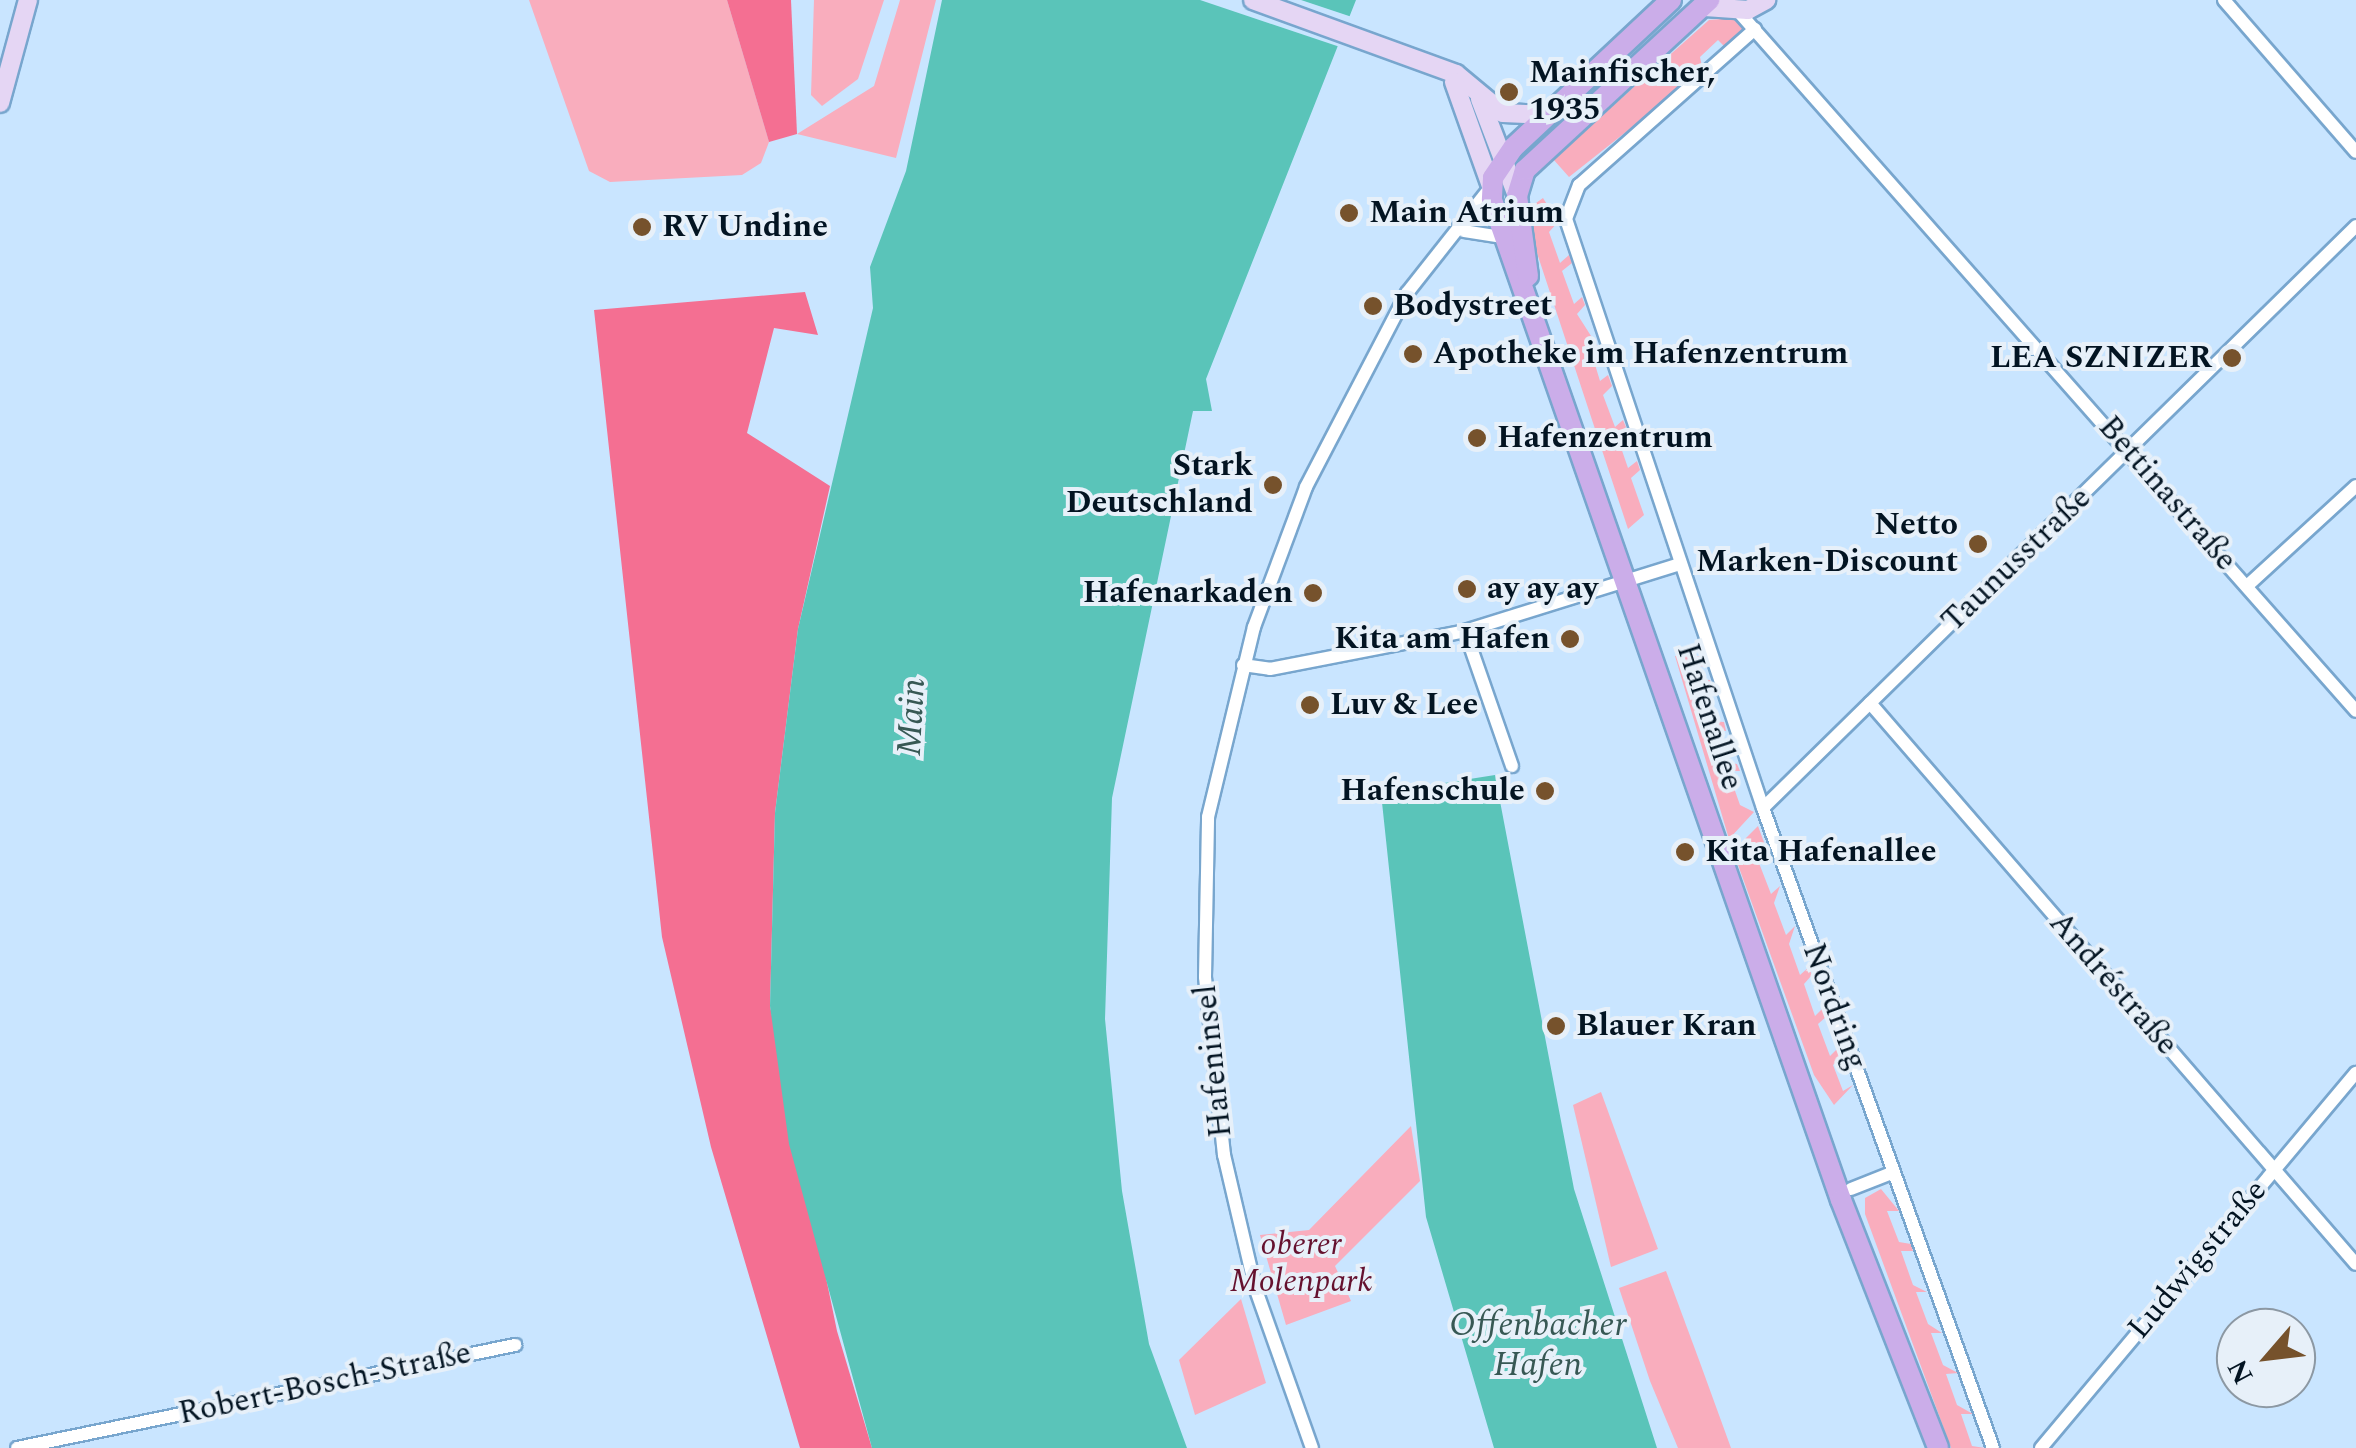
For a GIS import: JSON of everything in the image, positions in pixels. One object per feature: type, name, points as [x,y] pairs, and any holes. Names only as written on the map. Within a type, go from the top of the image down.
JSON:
[{"type":"main road","points":[[0,103],[28,0]]},
{"type":"main road","points":[[1253,0],[1444,69],[1480,98],[1515,117],[1548,115]]},
{"type":"main road","points":[[1495,155],[1548,115],[1671,0]]},
{"type":"main road","points":[[1518,196],[1532,161],[1722,3],[1766,0]]},
{"type":"main road","points":[[1444,69],[1495,155],[1491,186]]},
{"type":"main road","name":"Hafenallee","points":[[1480,98],[1495,155],[1518,196],[1532,303]]},
{"type":"main road","points":[[1495,155],[1532,161]]},
{"type":"main road","name":"Hafenallee","points":[[1491,186],[1502,238],[1532,303],[1829,1150],[1938,1448]]},
{"type":"main road","name":"Hafenallee","points":[[1829,1150],[1851,1189],[1873,1271]]},
{"type":"street","points":[[2224,0],[2356,152]]},
{"type":"street","name":"Bettinastraße","points":[[1722,3],[1755,30],[2356,711]]},
{"type":"street","name":"Nordring","points":[[1755,30],[1578,185],[1566,212],[1763,808],[1993,1448]]},
{"type":"street","name":"Hafeninsel","points":[[1312,1448],[1245,1250],[1212,1072],[1204,850],[1243,665],[1300,502],[1366,365],[1418,277],[1464,231],[1491,186]]},
{"type":"street","name":"Taunusstraße","points":[[1763,808],[2356,226]]},
{"type":"street","points":[[1464,231],[1502,238]]},
{"type":"street","points":[[2248,586],[2356,486]]},
{"type":"street","points":[[1243,665],[1270,669],[1464,631],[1680,564]]},
{"type":"street","points":[[1464,631],[1512,766]]},
{"type":"street","name":"Andréstraße","points":[[1870,703],[2356,1264]]},
{"type":"street","name":"Ludwigstraße","points":[[2041,1448],[2356,1073]]},
{"type":"street","points":[[1851,1189],[1894,1172]]},
{"type":"street","name":"Robert-Bosch-Straße","points":[[17,1448],[515,1344]]},
{"type":"green space","points":[[529,0],[727,0],[769,142],[761,163],[742,175],[610,182],[589,171]]},
{"type":"green space","points":[[814,0],[884,0],[858,79],[822,106],[811,95]]},
{"type":"green space","points":[[900,0],[936,0],[896,158],[797,134],[874,86]]},
{"type":"green space","points":[[1734,18],[1749,29],[1727,49],[1718,40],[1700,57],[1703,71],[1569,177],[1553,159],[1709,20]]},
{"type":"green space","points":[[1543,198],[1558,222],[1549,232],[1560,263],[1569,255],[1572,263],[1562,271],[1574,304],[1582,297],[1585,305],[1577,314],[1600,350],[1593,358],[1600,381],[1608,375],[1612,386],[1603,395],[1615,427],[1623,420],[1626,427],[1617,436],[1628,468],[1637,461],[1640,470],[1631,478],[1644,515],[1628,529],[1536,250],[1529,208]]},
{"type":"green space","points":[[1675,656],[1701,656],[1705,667],[1693,665],[1697,679],[1710,680],[1713,689],[1701,689],[1711,721],[1724,722],[1726,731],[1714,730],[1724,762],[1737,764],[1740,771],[1728,771],[1740,805],[1754,812],[1729,839]]},
{"type":"green space","points":[[1758,826],[1768,853],[1759,863],[1771,894],[1780,886],[1774,903],[1786,935],[1795,926],[1789,944],[1800,975],[1809,967],[1812,975],[1804,984],[1815,1016],[1824,1007],[1827,1016],[1818,1024],[1830,1056],[1839,1047],[1842,1057],[1833,1065],[1843,1091],[1853,1085],[1834,1105],[1814,1075],[1733,851]]},
{"type":"green space","points":[[1601,1092],[1658,1249],[1611,1267],[1573,1105]]},
{"type":"green space","name":"oberer Molenpark","points":[[1411,1126],[1420,1181],[1335,1266],[1351,1301],[1286,1325],[1260,1235],[1309,1230]]},
{"type":"green space","points":[[1881,1189],[1899,1211],[1887,1211],[1899,1242],[1911,1244],[1913,1251],[1901,1251],[1913,1285],[1927,1292],[1916,1292],[1928,1324],[1942,1333],[1931,1333],[1943,1365],[1958,1373],[1946,1374],[1957,1405],[1973,1414],[1961,1414],[1972,1446],[1985,1448],[1951,1448],[1865,1214],[1865,1198]]},
{"type":"green space","points":[[1666,1271],[1731,1448],[1678,1448],[1650,1381],[1619,1288]]},
{"type":"green space","points":[[1241,1299],[1266,1383],[1195,1415],[1179,1360]]},
{"type":"shaded area","points":[[727,0],[791,0],[797,134],[769,142]]},
{"type":"shaded area","points":[[805,292],[818,335],[774,328],[747,433],[830,486],[798,629],[775,813],[770,1006],[837,1331],[872,1448],[800,1448],[711,1147],[662,937],[594,310]]},
{"type":"water","name":"Main","points":[[942,0],[1356,0],[1206,379],[1212,411],[1193,411],[1112,798],[1105,1019],[1122,1191],[1149,1344],[1187,1448],[872,1448],[789,1144],[770,1006],[775,813],[798,629],[873,308],[870,267],[906,171]]},
{"type":"water","name":"Offenbacher Hafen","points":[[1495,775],[1574,1189],[1657,1448],[1494,1448],[1426,1217],[1381,793]]},
{"type":"pier","points":[[1200,0],[1301,0],[1355,18],[1343,48]]},
{"type":"place","name":"Mainfischer, 1935","points":[[1509,92]]},
{"type":"place","name":"Main Atrium","points":[[1349,213]]},
{"type":"place","name":"RV Undine","points":[[642,227]]},
{"type":"place","name":"Bodystreet","points":[[1373,306]]},
{"type":"place","name":"Apotheke im Hafenzentrum","points":[[1413,354]]},
{"type":"place","name":"LEA SZNIZER","points":[[2232,358]]},
{"type":"place","name":"Hafenzentrum","points":[[1477,438]]},
{"type":"place","name":"Stark Deutschland","points":[[1273,485]]},
{"type":"place","name":"Netto Marken-Discount","points":[[1978,544]]},
{"type":"place","name":"ay ay ay","points":[[1467,589]]},
{"type":"place","name":"Hafenarkaden","points":[[1313,593]]},
{"type":"place","name":"Kita am Hafen","points":[[1570,639]]},
{"type":"place","name":"Luv & Lee","points":[[1310,705]]},
{"type":"place","name":"Hafenschule","points":[[1545,791]]},
{"type":"place","name":"Kita Hafenallee","points":[[1685,852]]},
{"type":"place","name":"Blauer Kran","points":[[1556,1026]]}]
